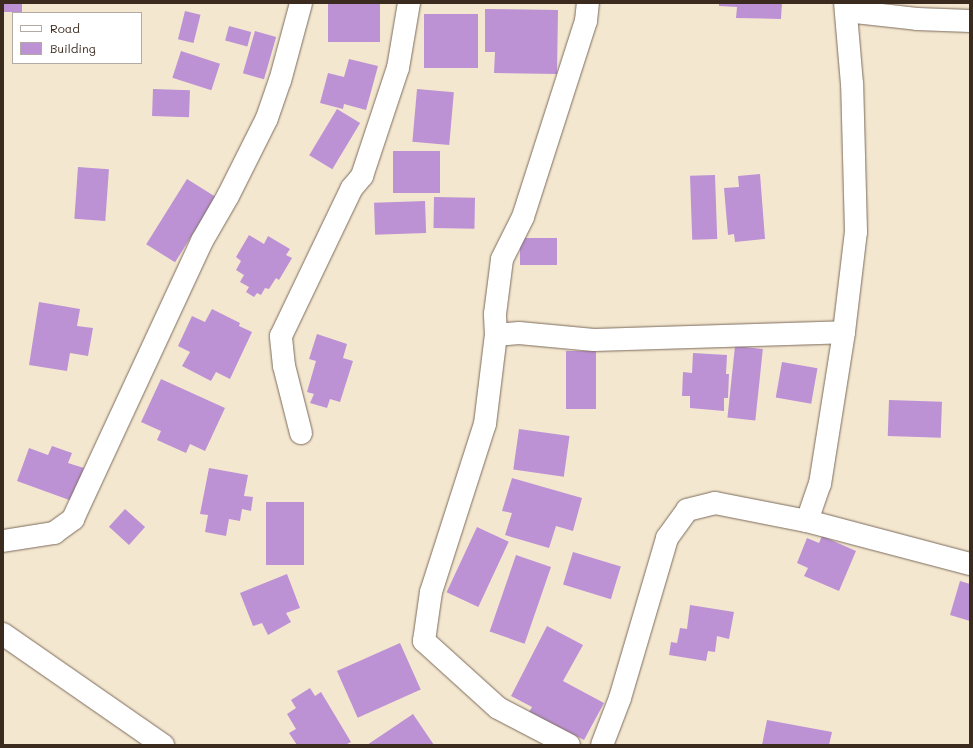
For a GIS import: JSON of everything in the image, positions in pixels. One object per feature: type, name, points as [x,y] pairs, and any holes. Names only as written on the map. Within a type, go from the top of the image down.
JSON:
[{"type":"street","points":[[3,541],[54,533],[74,518],[202,241],[228,196],[267,118],[280,81],[301,3]]},
{"type":"street","points":[[300,433],[284,366],[281,336],[352,188],[362,176],[398,68],[409,3]]},
{"type":"street","points":[[569,745],[498,708],[424,641],[431,592],[485,424],[496,335],[496,314],[502,259],[523,217],[586,21],[588,3]]},
{"type":"street","points":[[806,521],[820,484],[844,332],[856,232],[852,84],[845,7],[917,19],[970,21]]},
{"type":"street","points":[[496,335],[519,334],[594,340],[844,332]]},
{"type":"street","points":[[602,745],[620,698],[667,538],[687,510],[715,503],[806,521],[970,564]]},
{"type":"street","points":[[3,634],[163,745]]},
{"type":"building","points":[[3,3],[22,3],[22,12],[3,12]]},
{"type":"building","points":[[328,3],[380,3],[380,42],[328,42]]},
{"type":"building","points":[[719,3],[782,3],[781,19],[736,18],[737,7],[719,6]]},
{"type":"building","points":[[485,9],[558,10],[557,74],[494,73],[495,52],[485,52]]},
{"type":"building","points":[[185,11],[201,15],[194,43],[178,39]]},
{"type":"building","points":[[424,14],[478,14],[478,68],[424,68]]},
{"type":"building","points":[[229,26],[251,32],[247,46],[225,40]]},
{"type":"building","points":[[255,31],[276,37],[264,79],[243,73]]},
{"type":"building","points":[[181,51],[220,64],[211,90],[172,78]]},
{"type":"building","points":[[349,59],[378,66],[366,110],[344,104],[343,109],[320,103],[328,73],[344,77]]},
{"type":"building","points":[[153,89],[190,90],[189,117],[152,116]]},
{"type":"building","points":[[417,89],[454,92],[449,145],[412,142]]},
{"type":"building","points":[[337,109],[360,123],[332,169],[309,155]]},
{"type":"building","points":[[393,151],[440,151],[440,193],[393,193]]},
{"type":"building","points":[[78,167],[109,169],[105,221],[74,219]]},
{"type":"building","points":[[760,174],[765,239],[735,242],[734,234],[728,235],[724,188],[739,187],[738,176]]},
{"type":"building","points":[[715,175],[717,239],[692,240],[690,176]]},
{"type":"building","points":[[187,179],[216,197],[175,262],[146,244]]},
{"type":"building","points":[[434,197],[475,198],[474,229],[433,228]]},
{"type":"building","points":[[425,201],[426,233],[375,235],[374,203]]},
{"type":"building","points":[[249,235],[264,244],[268,236],[290,249],[286,255],[292,258],[279,280],[276,278],[269,289],[265,288],[261,295],[257,293],[254,297],[246,292],[249,287],[240,282],[244,275],[236,270],[241,261],[236,257]]},
{"type":"building","points":[[520,238],[557,238],[557,265],[520,265]]},
{"type":"building","points":[[39,302],[80,309],[77,326],[93,328],[88,356],[70,353],[67,371],[29,365]]},
{"type":"building","points":[[212,309],[240,323],[239,326],[252,332],[230,379],[216,372],[211,381],[182,366],[190,352],[178,346],[192,316],[205,322]]},
{"type":"building","points":[[317,334],[347,344],[343,358],[353,361],[340,402],[330,399],[327,408],[310,403],[314,394],[307,392],[316,361],[309,359]]},
{"type":"building","points":[[735,346],[763,349],[755,421],[727,418]]},
{"type":"building","points":[[566,351],[596,351],[596,409],[566,409]]},
{"type":"building","points":[[693,353],[727,355],[726,374],[729,374],[728,398],[724,398],[724,411],[690,408],[690,396],[682,396],[683,372],[692,373]]},
{"type":"building","points":[[782,362],[817,368],[811,404],[776,397]]},
{"type":"building","points":[[161,379],[225,408],[205,451],[190,444],[186,453],[157,440],[161,431],[141,422]]},
{"type":"building","points":[[889,400],[942,402],[941,438],[888,436]]},
{"type":"building","points":[[519,429],[570,436],[564,477],[513,470]]},
{"type":"building","points":[[52,446],[72,453],[68,463],[84,468],[72,501],[17,481],[29,448],[48,455]]},
{"type":"building","points":[[209,468],[248,475],[244,496],[253,497],[251,511],[242,509],[240,521],[229,519],[226,536],[205,532],[208,515],[200,514]]},
{"type":"building","points":[[512,478],[582,498],[573,531],[556,526],[549,548],[505,535],[512,513],[502,511]]},
{"type":"building","points":[[266,502],[304,502],[304,565],[266,565]]},
{"type":"building","points":[[125,509],[145,527],[129,545],[109,527]]},
{"type":"building","points":[[477,527],[509,542],[478,607],[447,592]]},
{"type":"building","points":[[822,536],[856,551],[839,591],[804,576],[808,568],[797,563],[807,538],[819,543]]},
{"type":"building","points":[[573,552],[621,567],[611,599],[563,585]]},
{"type":"building","points":[[516,555],[551,567],[525,644],[490,632]]},
{"type":"building","points":[[287,574],[300,608],[286,613],[291,622],[268,635],[262,623],[253,626],[240,593]]},
{"type":"building","points":[[960,581],[970,584],[970,621],[950,615]]},
{"type":"building","points":[[690,605],[734,612],[729,639],[717,636],[715,652],[708,651],[706,661],[669,655],[671,642],[677,643],[680,628],[687,629]]},
{"type":"building","points":[[547,626],[583,645],[563,681],[604,703],[584,740],[529,712],[532,707],[511,696]]},
{"type":"building","points":[[400,643],[421,690],[358,718],[337,671]]},
{"type":"building","points":[[310,688],[315,696],[321,692],[351,742],[345,745],[297,745],[289,733],[296,729],[287,714],[296,708],[291,700]]},
{"type":"building","points":[[413,714],[434,745],[367,745]]},
{"type":"building","points":[[767,720],[832,732],[829,745],[762,745]]}]
